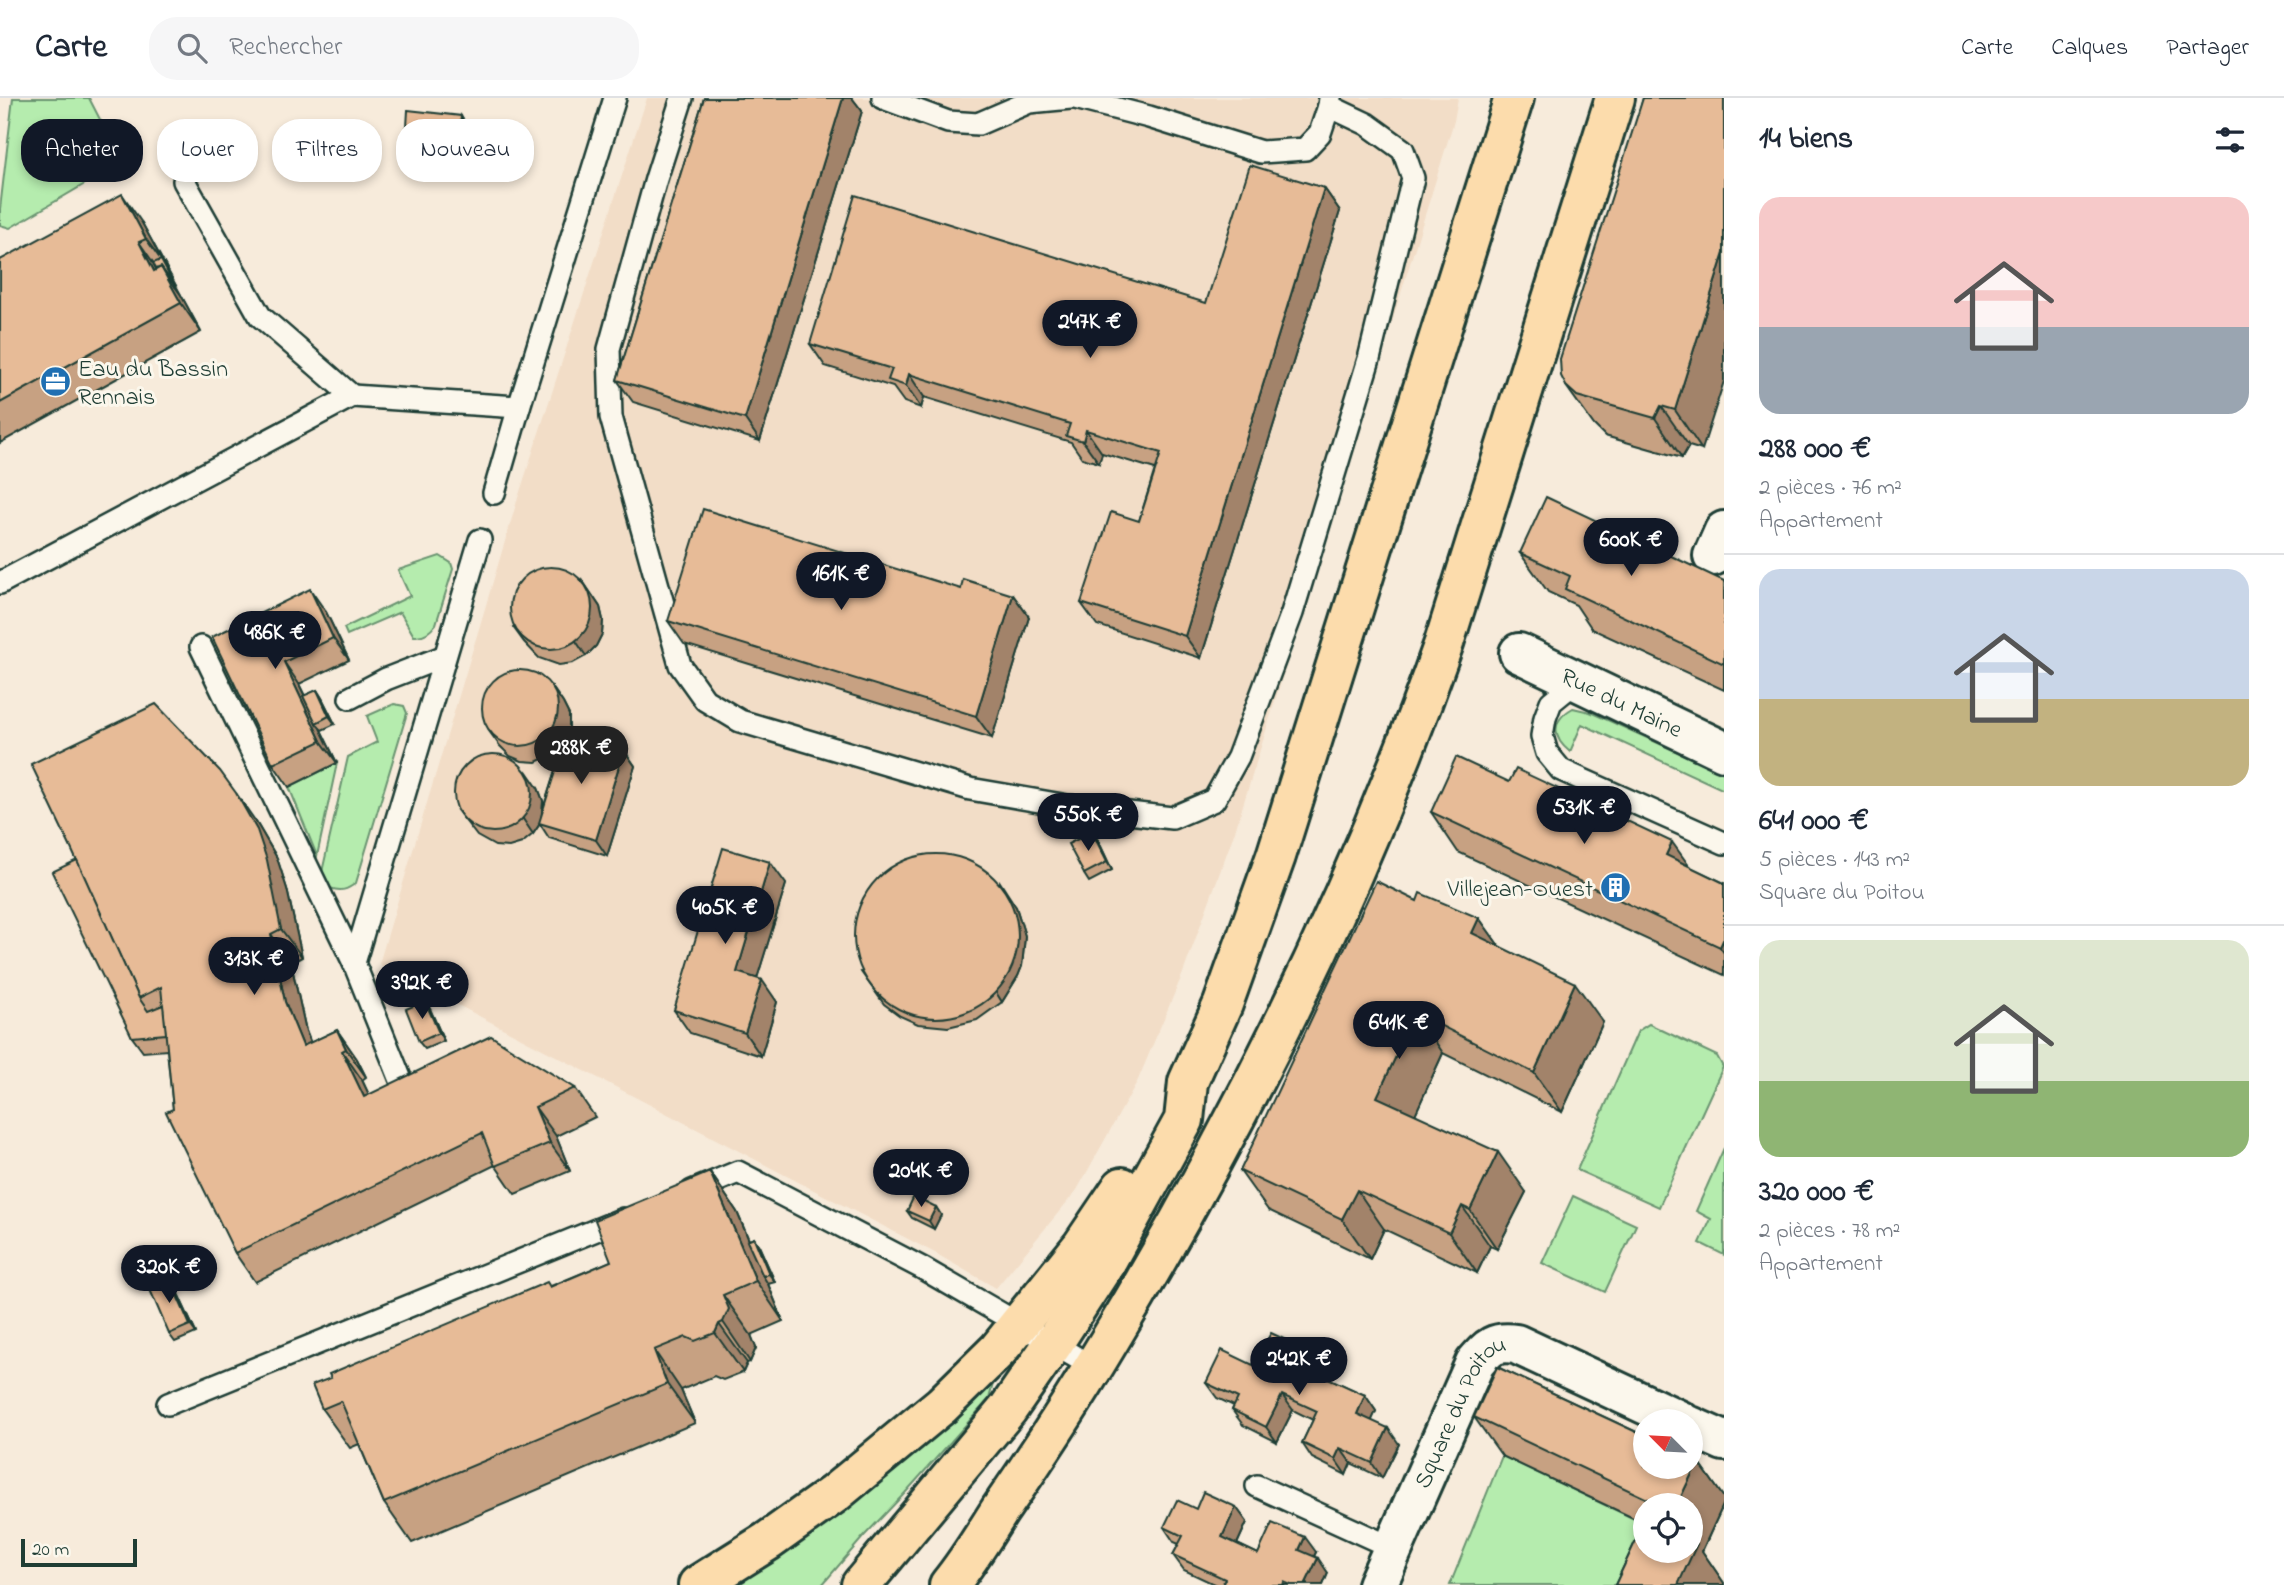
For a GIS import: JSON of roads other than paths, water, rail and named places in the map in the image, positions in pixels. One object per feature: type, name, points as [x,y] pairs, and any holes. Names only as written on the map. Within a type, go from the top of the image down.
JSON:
[{"type":"highway","points":[[698,1585],[768,1541],[834,1494],[942,1405],[998,1350],[1082,1246],[1139,1157],[1163,1110],[1188,1082],[1223,1004],[1276,856],[1514,98]]},
{"type":"highway","points":[[950,1585],[1063,1418],[1168,1242],[1289,1014],[1387,795],[1444,643],[1615,98]]},
{"type":"highway","points":[[861,1585],[1007,1409],[1107,1262],[1184,1120],[1188,1082]]},
{"type":"street","name":"Rue du Maine","points":[[1519,653],[1724,751]]},
{"type":"street","name":"Square du Poitou","points":[[1377,1585],[1475,1363],[1487,1349],[1502,1342],[1516,1344],[1655,1409]]},
{"type":"street","points":[[1703,1432],[1724,1441]]},
{"type":"lane","points":[[494,493],[615,98]]},
{"type":"lane","points":[[681,98],[609,349],[611,417],[680,665],[705,700],[740,721],[970,789],[1069,806],[1172,818],[1214,800],[1238,757],[1292,613],[1369,359],[1413,178],[1402,150],[1367,124],[1329,102],[1320,133],[1305,149],[1261,152],[1149,117],[1073,98],[1029,102],[978,124],[948,122],[883,98]]},
{"type":"lane","points":[[185,182],[260,316],[352,396]]},
{"type":"lane","points":[[0,583],[352,396],[519,407]]},
{"type":"lane","points":[[354,963],[480,540]]},
{"type":"lane","points":[[201,647],[354,963],[411,1105]]},
{"type":"lane","points":[[350,698],[386,679],[445,656]]},
{"type":"lane","points":[[1578,680],[1551,702],[1545,718],[1542,736],[1547,753],[1561,770],[1724,843]]},
{"type":"lane","points":[[673,1199],[738,1172],[922,1268],[1093,1367]]},
{"type":"lane","points":[[168,1404],[647,1209]]},
{"type":"lane","points":[[1257,1486],[1393,1548]]},
{"type":"place","name":"Eau du Bassin Rennais","points":[[55,382]]},
{"type":"place","name":"Villejean-Ouest","points":[[1616,888]]}]
